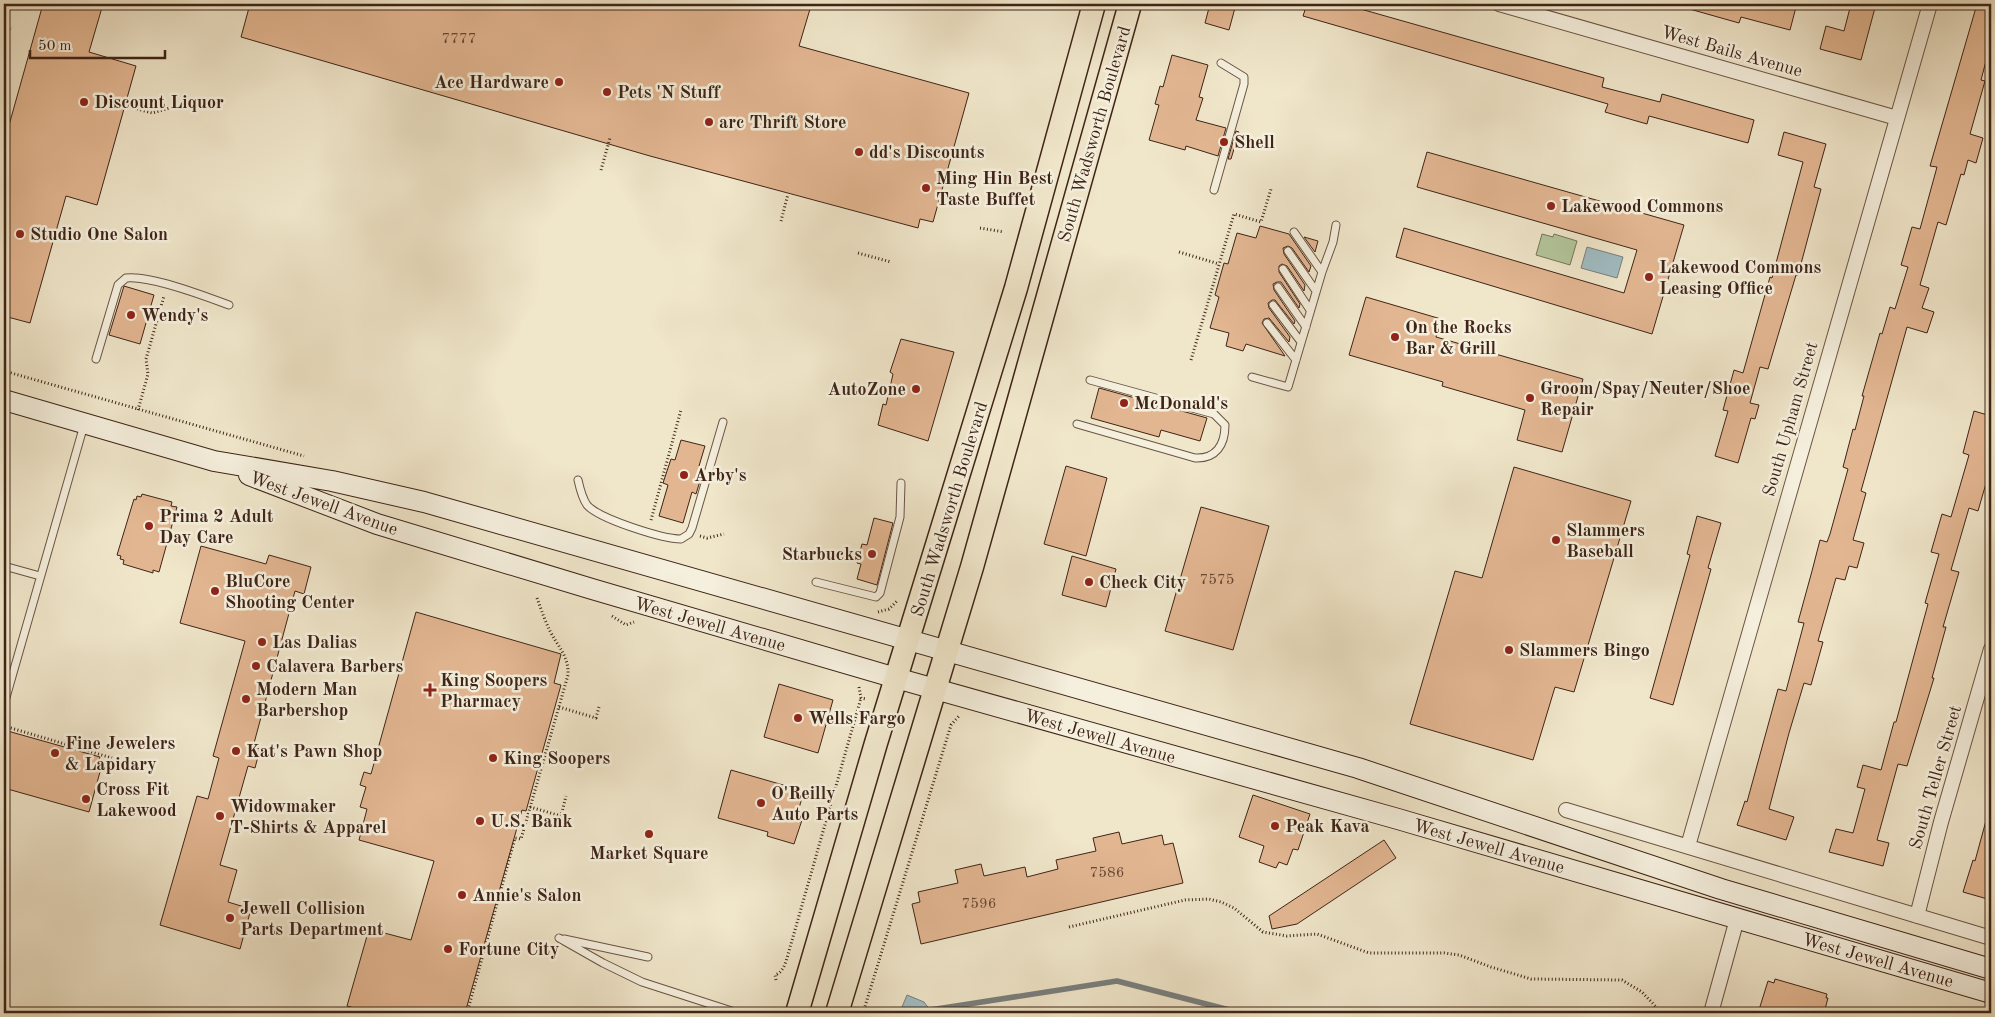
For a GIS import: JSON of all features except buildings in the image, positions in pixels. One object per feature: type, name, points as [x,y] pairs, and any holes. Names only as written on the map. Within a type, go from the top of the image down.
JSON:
[{"type":"main road","name":"South Wadsworth Boulevard","points":[[797,1013],[896,678],[909,641],[1016,288],[1094,4]]},
{"type":"main road","name":"South Wadsworth Boulevard","points":[[837,1013],[1014,420],[1130,4]]},
{"type":"main road","name":"West Jewell Avenue","points":[[4,400],[214,460],[389,493],[1358,768],[1720,889],[1991,969]]},
{"type":"main road","name":"West Jewell Avenue","points":[[214,460],[377,524],[585,587],[896,678],[1398,820],[1991,993]]},
{"type":"street","name":"West Bails Avenue","points":[[1499,4],[1897,118]]},
{"type":"street","name":"South Upham Street","points":[[1688,846],[1930,4]]},
{"type":"street","name":"South Teller Street","points":[[1917,916],[1941,822],[1991,649]]},
{"type":"street","points":[[1566,810],[1991,938]]},
{"type":"street","points":[[1711,1013],[1737,919]]},
{"type":"lane","points":[[1214,190],[1244,84],[1244,77],[1240,73],[1221,63]]},
{"type":"lane","points":[[1252,377],[1288,387],[1310,310],[1328,259],[1336,225]]},
{"type":"lane","points":[[1294,232],[1322,272]]},
{"type":"lane","points":[[1288,251],[1316,291]]},
{"type":"lane","points":[[1283,269],[1310,310]]},
{"type":"lane","points":[[96,359],[118,285],[126,278],[140,277],[201,294],[229,305]]},
{"type":"lane","points":[[1278,287],[1306,327]]},
{"type":"lane","points":[[1273,304],[1301,342]]},
{"type":"lane","points":[[1268,323],[1296,360]]},
{"type":"lane","points":[[1077,424],[1195,458],[1211,457],[1216,453],[1224,440],[1225,425],[1214,414],[1090,380]]},
{"type":"lane","points":[[578,480],[583,498],[595,512],[621,524],[670,538],[682,539],[689,534],[723,422]]},
{"type":"lane","points":[[5,700],[84,424]]},
{"type":"lane","points":[[816,582],[876,597],[880,592],[900,517],[901,483]]},
{"type":"lane","points":[[4,566],[40,576]]},
{"type":"lane","points":[[648,957],[559,938],[642,982],[738,1013]]},
{"type":"path","points":[[4,27],[11,29]]},
{"type":"path","points":[[127,106],[152,114],[177,106]]},
{"type":"path","points":[[601,170],[610,138]]},
{"type":"path","points":[[1191,360],[1234,214],[1261,222],[1271,189]]},
{"type":"path","points":[[781,221],[788,194]]},
{"type":"path","points":[[980,228],[1004,232]]},
{"type":"path","points":[[1179,252],[1219,264]]},
{"type":"path","points":[[858,253],[891,262]]},
{"type":"path","points":[[138,410],[148,374],[146,359],[164,295],[173,298]]},
{"type":"path","points":[[4,371],[250,440]]},
{"type":"path","points":[[660,523],[651,520],[681,410]]},
{"type":"path","points":[[689,534],[707,538],[724,534]]},
{"type":"path","points":[[504,1013],[490,1009],[467,1013],[515,838],[521,840],[559,707],[568,666],[566,657],[550,631],[537,598]]},
{"type":"path","points":[[877,615],[878,611],[888,610],[896,604],[899,598],[903,599]]},
{"type":"path","points":[[776,980],[775,974],[778,974],[784,967],[788,958],[861,698],[861,691],[855,684]]},
{"type":"path","points":[[861,698],[866,699]]},
{"type":"path","points":[[559,707],[596,718],[599,707]]},
{"type":"path","points":[[863,1013],[950,724]]},
{"type":"path","points":[[4,726],[112,758]]},
{"type":"path","points":[[530,807],[561,816],[566,796]]},
{"type":"path","points":[[1069,927],[1185,900],[1209,899],[1234,908],[1263,932],[1287,936],[1317,934],[1369,953],[1451,954],[1532,979],[1622,980],[1642,992],[1657,1008],[1669,1013]]},
{"type":"green space","points":[[1542,234],[1553,237],[1554,234],[1577,241],[1570,265],[1536,255]]},
{"type":"water","points":[[1587,247],[1623,257],[1617,278],[1581,268]]},
{"type":"water","points":[[907,995],[924,1002],[930,1010],[913,1013],[902,1007]]},
{"type":"waterway","points":[[930,1010],[1117,981],[1241,1013]]},
{"type":"place","name":"Ace Hardware","points":[[559,82]]},
{"type":"place","name":"Pets 'N Stuff","points":[[607,92]]},
{"type":"place","name":"Discount Liquor","points":[[84,102]]},
{"type":"place","name":"arc Thrift Store","points":[[709,122]]},
{"type":"place","name":"Shell","points":[[1224,142]]},
{"type":"place","name":"dd's Discounts","points":[[859,152]]},
{"type":"place","name":"Ming Hin Best Taste Buffet","points":[[926,188]]},
{"type":"place","name":"Lakewood Commons","points":[[1551,206]]},
{"type":"place","name":"Studio One Salon","points":[[20,234]]},
{"type":"place","name":"Lakewood Commons Leasing Office","points":[[1649,277]]},
{"type":"place","name":"Wendy's","points":[[131,315]]},
{"type":"place","name":"On the Rocks Bar & Grill","points":[[1395,337]]},
{"type":"place","name":"AutoZone","points":[[916,389]]},
{"type":"place","name":"Groom/Spay/Neuter/Shoe Repair","points":[[1530,398]]},
{"type":"place","name":"McDonald's","points":[[1124,403]]},
{"type":"place","name":"Arby's","points":[[684,475]]},
{"type":"place","name":"Prima 2 Adult Day Care","points":[[149,526]]},
{"type":"place","name":"Slammers Baseball","points":[[1556,540]]},
{"type":"place","name":"Starbucks","points":[[872,554]]},
{"type":"place","name":"Check City","points":[[1089,582]]},
{"type":"place","name":"BluCore Shooting Center","points":[[215,591]]},
{"type":"place","name":"Las Dalias","points":[[262,642]]},
{"type":"place","name":"Slammers Bingo","points":[[1509,650]]},
{"type":"place","name":"Calavera Barbers","points":[[256,666]]},
{"type":"place","name":"King Soopers Pharmacy","points":[[430,690]]},
{"type":"place","name":"Modern Man Barbershop","points":[[246,699]]},
{"type":"place","name":"Wells Fargo","points":[[798,718]]},
{"type":"place","name":"Kat's Pawn Shop","points":[[236,751]]},
{"type":"place","name":"Fine Jewelers & Lapidary","points":[[55,753]]},
{"type":"place","name":"King Soopers","points":[[493,758]]},
{"type":"place","name":"Cross Fit Lakewood","points":[[86,799]]},
{"type":"place","name":"O'Reilly Auto Parts","points":[[761,803]]},
{"type":"place","name":"Widowmaker T-Shirts & Apparel","points":[[220,816]]},
{"type":"place","name":"U.S. Bank","points":[[480,821]]},
{"type":"place","name":"Peak Kava","points":[[1275,826]]},
{"type":"place","name":"Market Square","points":[[649,834]]},
{"type":"place","name":"Annie's Salon","points":[[462,895]]},
{"type":"place","name":"Jewell Collision Parts Department","points":[[230,918]]},
{"type":"place","name":"Fortune City","points":[[448,949]]}]
